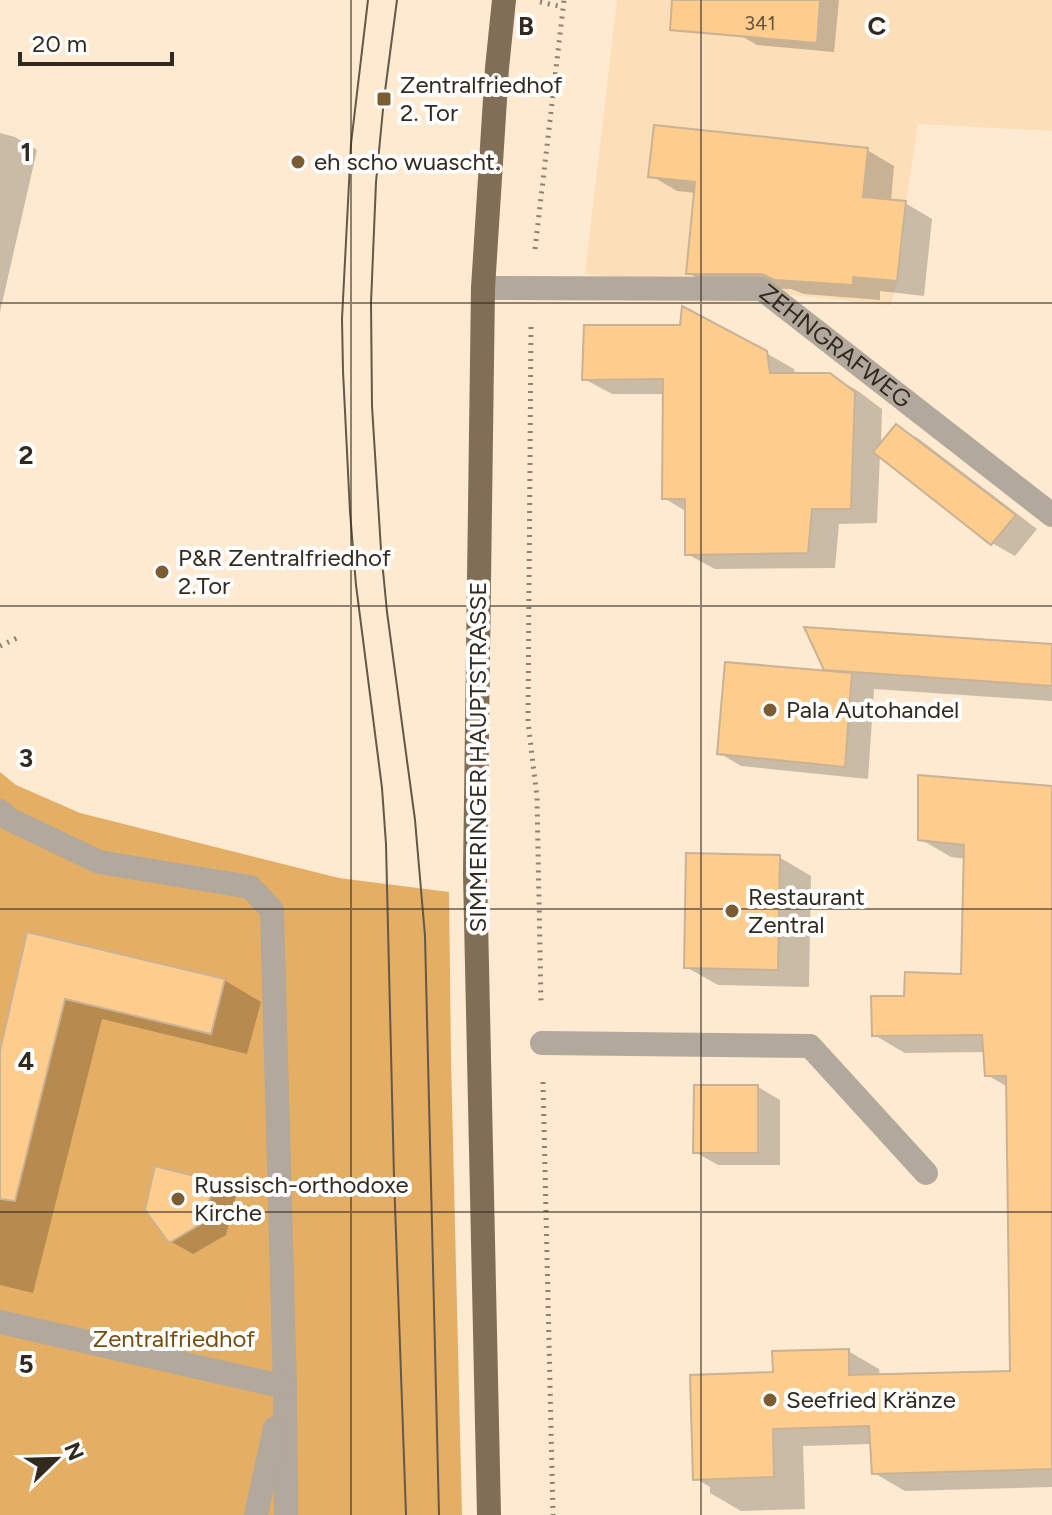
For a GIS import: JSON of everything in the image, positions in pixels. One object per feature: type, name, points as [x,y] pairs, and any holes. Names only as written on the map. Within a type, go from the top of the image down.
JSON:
[{"type":"main road","name":"SIMMERINGER HAUPTSTRASSE","points":[[489,1515],[475,874],[483,288],[504,0]]},
{"type":"street","name":"ZEHNGRAFWEG","points":[[483,288],[762,289],[1052,515]]},
{"type":"street","points":[[0,811],[9,819],[99,862],[250,887],[272,910],[286,1515]]},
{"type":"street","points":[[542,1043],[810,1046],[926,1173]]},
{"type":"street","points":[[0,1322],[285,1387]]},
{"type":"street","points":[[256,1515],[285,1387]]},
{"type":"path","points":[[531,0],[564,4],[531,287],[528,722],[537,797],[553,1515]]},
{"type":"path","points":[[0,646],[17,638]]},
{"type":"shaded area","points":[[617,0],[1052,0],[1052,131],[918,124],[891,305],[585,274]]},
{"type":"green space","name":"Zentralfriedhof","points":[[0,772],[16,785],[80,813],[339,878],[449,892],[462,1515],[0,1515]]},
{"type":"building","points":[[672,0],[820,0],[817,43],[670,30]]},
{"type":"building","points":[[654,125],[868,148],[863,197],[906,201],[897,281],[853,277],[853,285],[775,280],[762,274],[686,274],[695,182],[648,177]]},
{"type":"building","points":[[682,306],[767,351],[770,373],[830,373],[855,392],[851,509],[812,509],[808,553],[685,555],[685,499],[662,499],[663,379],[582,380],[584,325],[680,325]]},
{"type":"building","points":[[896,424],[1016,515],[991,545],[873,452]]},
{"type":"building","points":[[804,627],[1052,644],[1052,686],[824,670]]},
{"type":"building","name":"Pala Autohandel","points":[[725,662],[852,673],[845,767],[717,754]]},
{"type":"building","points":[[918,775],[1052,786],[1052,1469],[872,1474],[869,1426],[773,1429],[774,1477],[693,1480],[690,1375],[773,1372],[772,1351],[849,1349],[849,1375],[1010,1371],[1006,1076],[985,1076],[982,1035],[872,1036],[871,996],[904,996],[905,972],[961,974],[964,845],[918,840]]},
{"type":"building","name":"Restaurant Zentral","points":[[686,853],[780,855],[778,970],[684,968]]},
{"type":"building","points":[[27,932],[225,979],[211,1034],[65,999],[15,1201],[0,1199],[0,1051]]},
{"type":"building","points":[[694,1085],[758,1085],[758,1153],[693,1153]]},
{"type":"building","name":"Russisch-orthodoxe Kirche","points":[[155,1166],[214,1181],[204,1222],[169,1243],[145,1210]]},
{"type":"tram line","points":[[368,0],[351,144],[342,319],[343,371],[356,585],[382,788],[386,844],[406,1515]]},
{"type":"tram line","points":[[397,0],[376,182],[371,303],[372,406],[387,612],[415,820],[425,936],[439,1515]]},
{"type":"place","name":"Zentralfriedhof 2. Tor","points":[[384,99]]},
{"type":"place","name":"eh scho wuascht.","points":[[298,162]]},
{"type":"place","name":"P&R Zentralfriedhof 2.Tor","points":[[162,572]]},
{"type":"place","name":"Pala Autohandel","points":[[770,710]]},
{"type":"place","name":"Restaurant Zentral","points":[[732,911]]},
{"type":"place","name":"Russisch-orthodoxe Kirche","points":[[178,1199]]},
{"type":"place","name":"Seefried Kränze","points":[[770,1400]]}]
